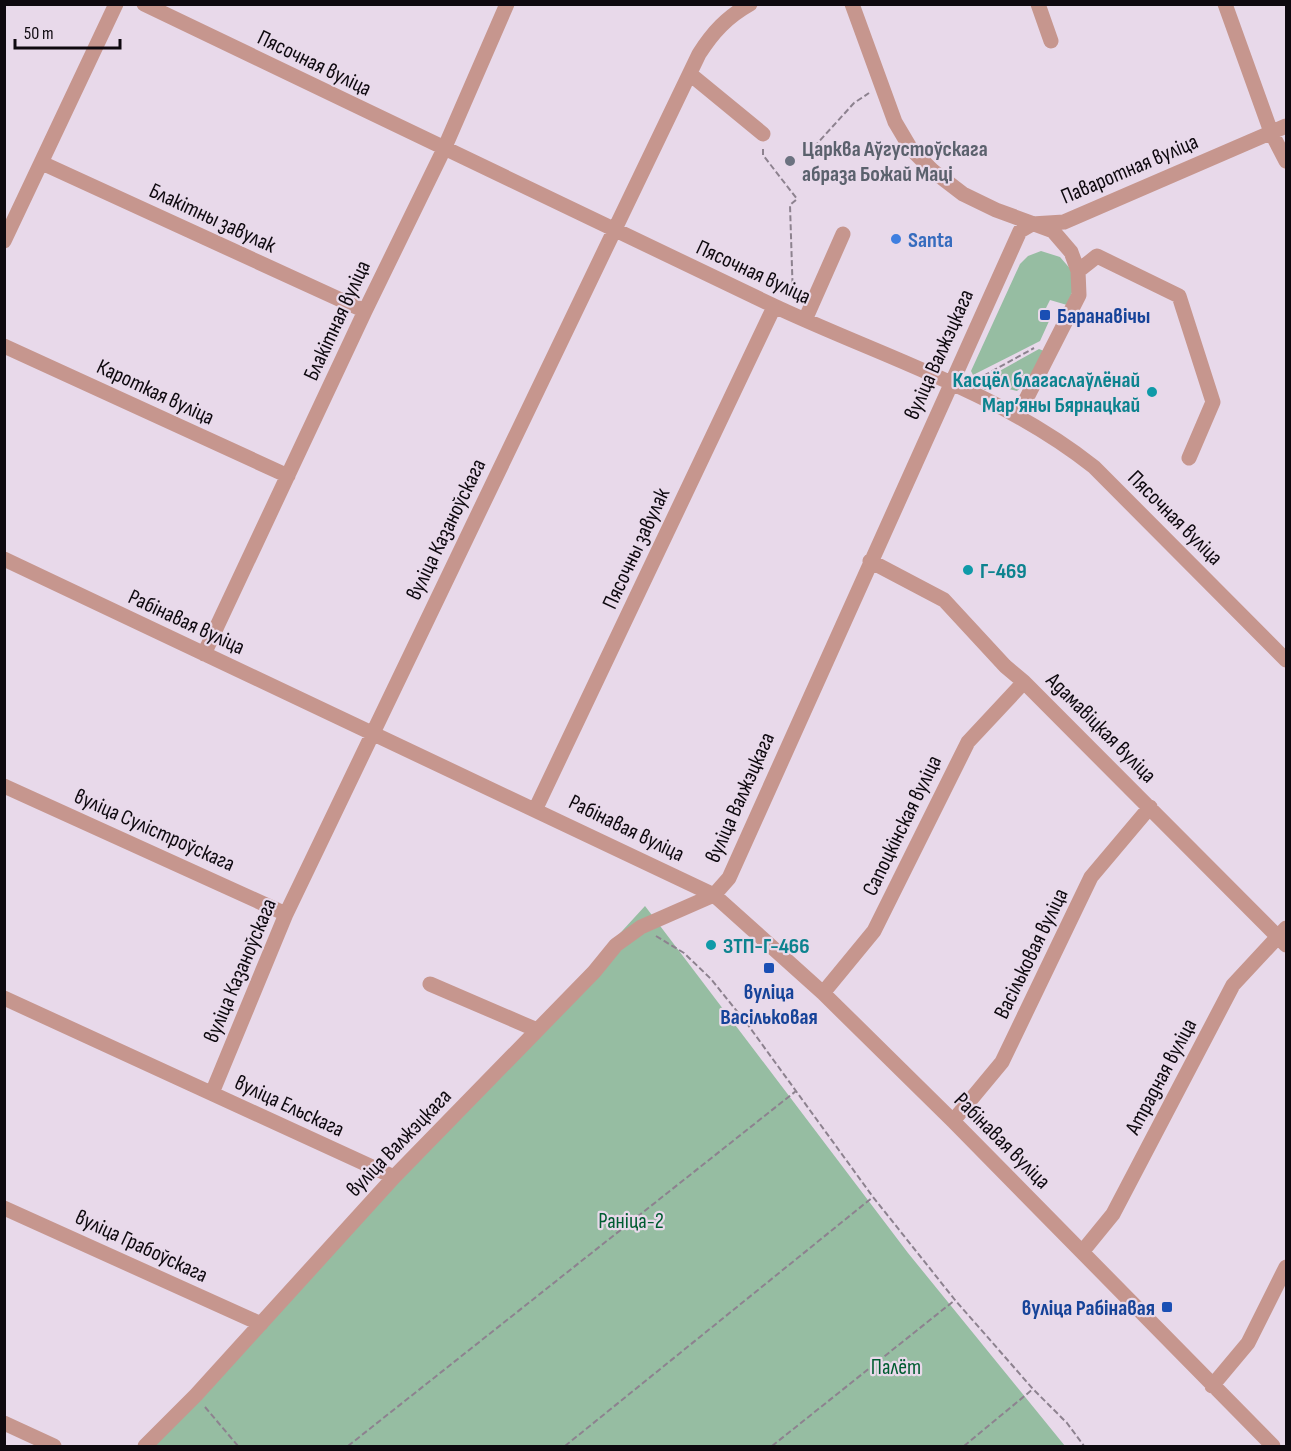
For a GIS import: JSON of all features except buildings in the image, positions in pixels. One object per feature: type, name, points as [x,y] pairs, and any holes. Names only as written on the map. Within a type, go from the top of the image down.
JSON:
[{"type":"street","points":[[4,241],[116,4]]},
{"type":"street","name":"Пясочная вуліца","points":[[144,4],[774,307],[1018,416],[1070,448],[1094,467],[1287,660]]},
{"type":"street","name":"Блакітная вуліца","points":[[204,654],[365,311],[444,149],[507,4]]},
{"type":"street","name":"вуліца Казаноўскага","points":[[212,1093],[286,914],[690,74],[713,32],[735,13],[750,4]]},
{"type":"street","name":"Паваротная вуліца","points":[[852,4],[895,122],[910,149],[933,171],[963,194],[1032,224],[1064,222],[1287,126]]},
{"type":"street","points":[[1038,4],[1050,40]]},
{"type":"street","points":[[1225,4],[1271,132],[1287,160]]},
{"type":"street","points":[[690,74],[763,134]]},
{"type":"street","name":"Блакітны завулак","points":[[42,163],[365,311]]},
{"type":"street","points":[[1060,239],[1064,222]]},
{"type":"street","points":[[1018,416],[1079,296],[1078,271],[1071,252],[1053,231],[1032,224]]},
{"type":"street","name":"вуліца Валжэцкага","points":[[146,1446],[196,1395],[394,1177],[616,945],[641,927],[714,894],[729,878],[870,561],[954,386],[1012,244],[1020,231],[1032,224]]},
{"type":"street","points":[[799,318],[843,234]]},
{"type":"street","points":[[1078,271],[1097,256],[1179,296],[1213,402],[1189,459]]},
{"type":"street","name":"Пясочны завулак","points":[[536,808],[774,307]]},
{"type":"street","name":"Кароткая вуліца","points":[[4,346],[288,476]]},
{"type":"street","name":"Рабінавая вуліца","points":[[4,559],[536,808],[714,894],[823,993],[953,1121],[1273,1446]]},
{"type":"street","name":"Адамавіцкая вуліца","points":[[870,561],[944,600],[1005,666],[1284,937]]},
{"type":"street","name":"Сапоцкінская вуліца","points":[[823,993],[874,932],[968,741],[1024,682]]},
{"type":"street","name":"вуліца Сулістроўскага","points":[[4,786],[286,914]]},
{"type":"street","name":"Васільковая вуліца","points":[[953,1121],[1002,1062],[1091,877],[1150,807]]},
{"type":"street","name":"Атрадная вуліца","points":[[1082,1252],[1113,1214],[1233,985],[1284,937]]},
{"type":"street","points":[[430,984],[537,1030]]},
{"type":"street","name":"вуліца Ельскага","points":[[4,998],[394,1177]]},
{"type":"street","name":"вуліца Грабоўскага","points":[[4,1208],[261,1324]]},
{"type":"street","points":[[1212,1386],[1248,1343],[1287,1267]]},
{"type":"street","points":[[4,1424],[54,1446]]},
{"type":"path","points":[[814,147],[854,103],[881,85]]},
{"type":"path","points":[[763,134],[763,155],[797,199],[790,205],[799,318]]},
{"type":"path","points":[[954,386],[1042,344]]},
{"type":"path","points":[[641,927],[684,953],[711,979],[873,1197],[955,1300],[1033,1389],[1067,1423],[1084,1446]]},
{"type":"path","points":[[348,1446],[796,1091]]},
{"type":"path","points":[[566,1446],[873,1197]]},
{"type":"path","points":[[772,1446],[955,1300]]},
{"type":"path","points":[[964,1446],[1033,1389]]},
{"type":"path","points":[[196,1395],[238,1446]]},
{"type":"green space","points":[[1041,251],[1060,257],[1073,272],[1073,290],[1067,305],[1050,300],[1042,316],[1050,319],[1040,341],[973,375],[971,371],[1020,264],[1028,256]]},
{"type":"green space","points":[[1039,349],[1044,351],[1027,382],[1017,391],[993,385],[985,390],[976,384]]},
{"type":"green space","name":"Раніца-2","points":[[645,906],[908,1253],[1065,1446],[150,1446]]},
{"type":"place","name":"Царква Аўгустоўскага абраза Божай Маці","points":[[790,161]]},
{"type":"place","name":"Santa","points":[[896,239]]},
{"type":"place","name":"Баранавічы","points":[[1045,315]]},
{"type":"place","name":"Касцёл благаслаўлёнай Мар’яны Бярнацкай","points":[[1152,392]]},
{"type":"place","name":"Г-469","points":[[968,570]]},
{"type":"place","name":"ЗТП-Г-466","points":[[711,945]]},
{"type":"place","name":"вуліца Васільковая","points":[[769,968]]},
{"type":"place","name":"вуліца Рабінавая","points":[[1167,1307]]},
{"type":"park label","name":"Палёт","points":[[896,1366]]}]
